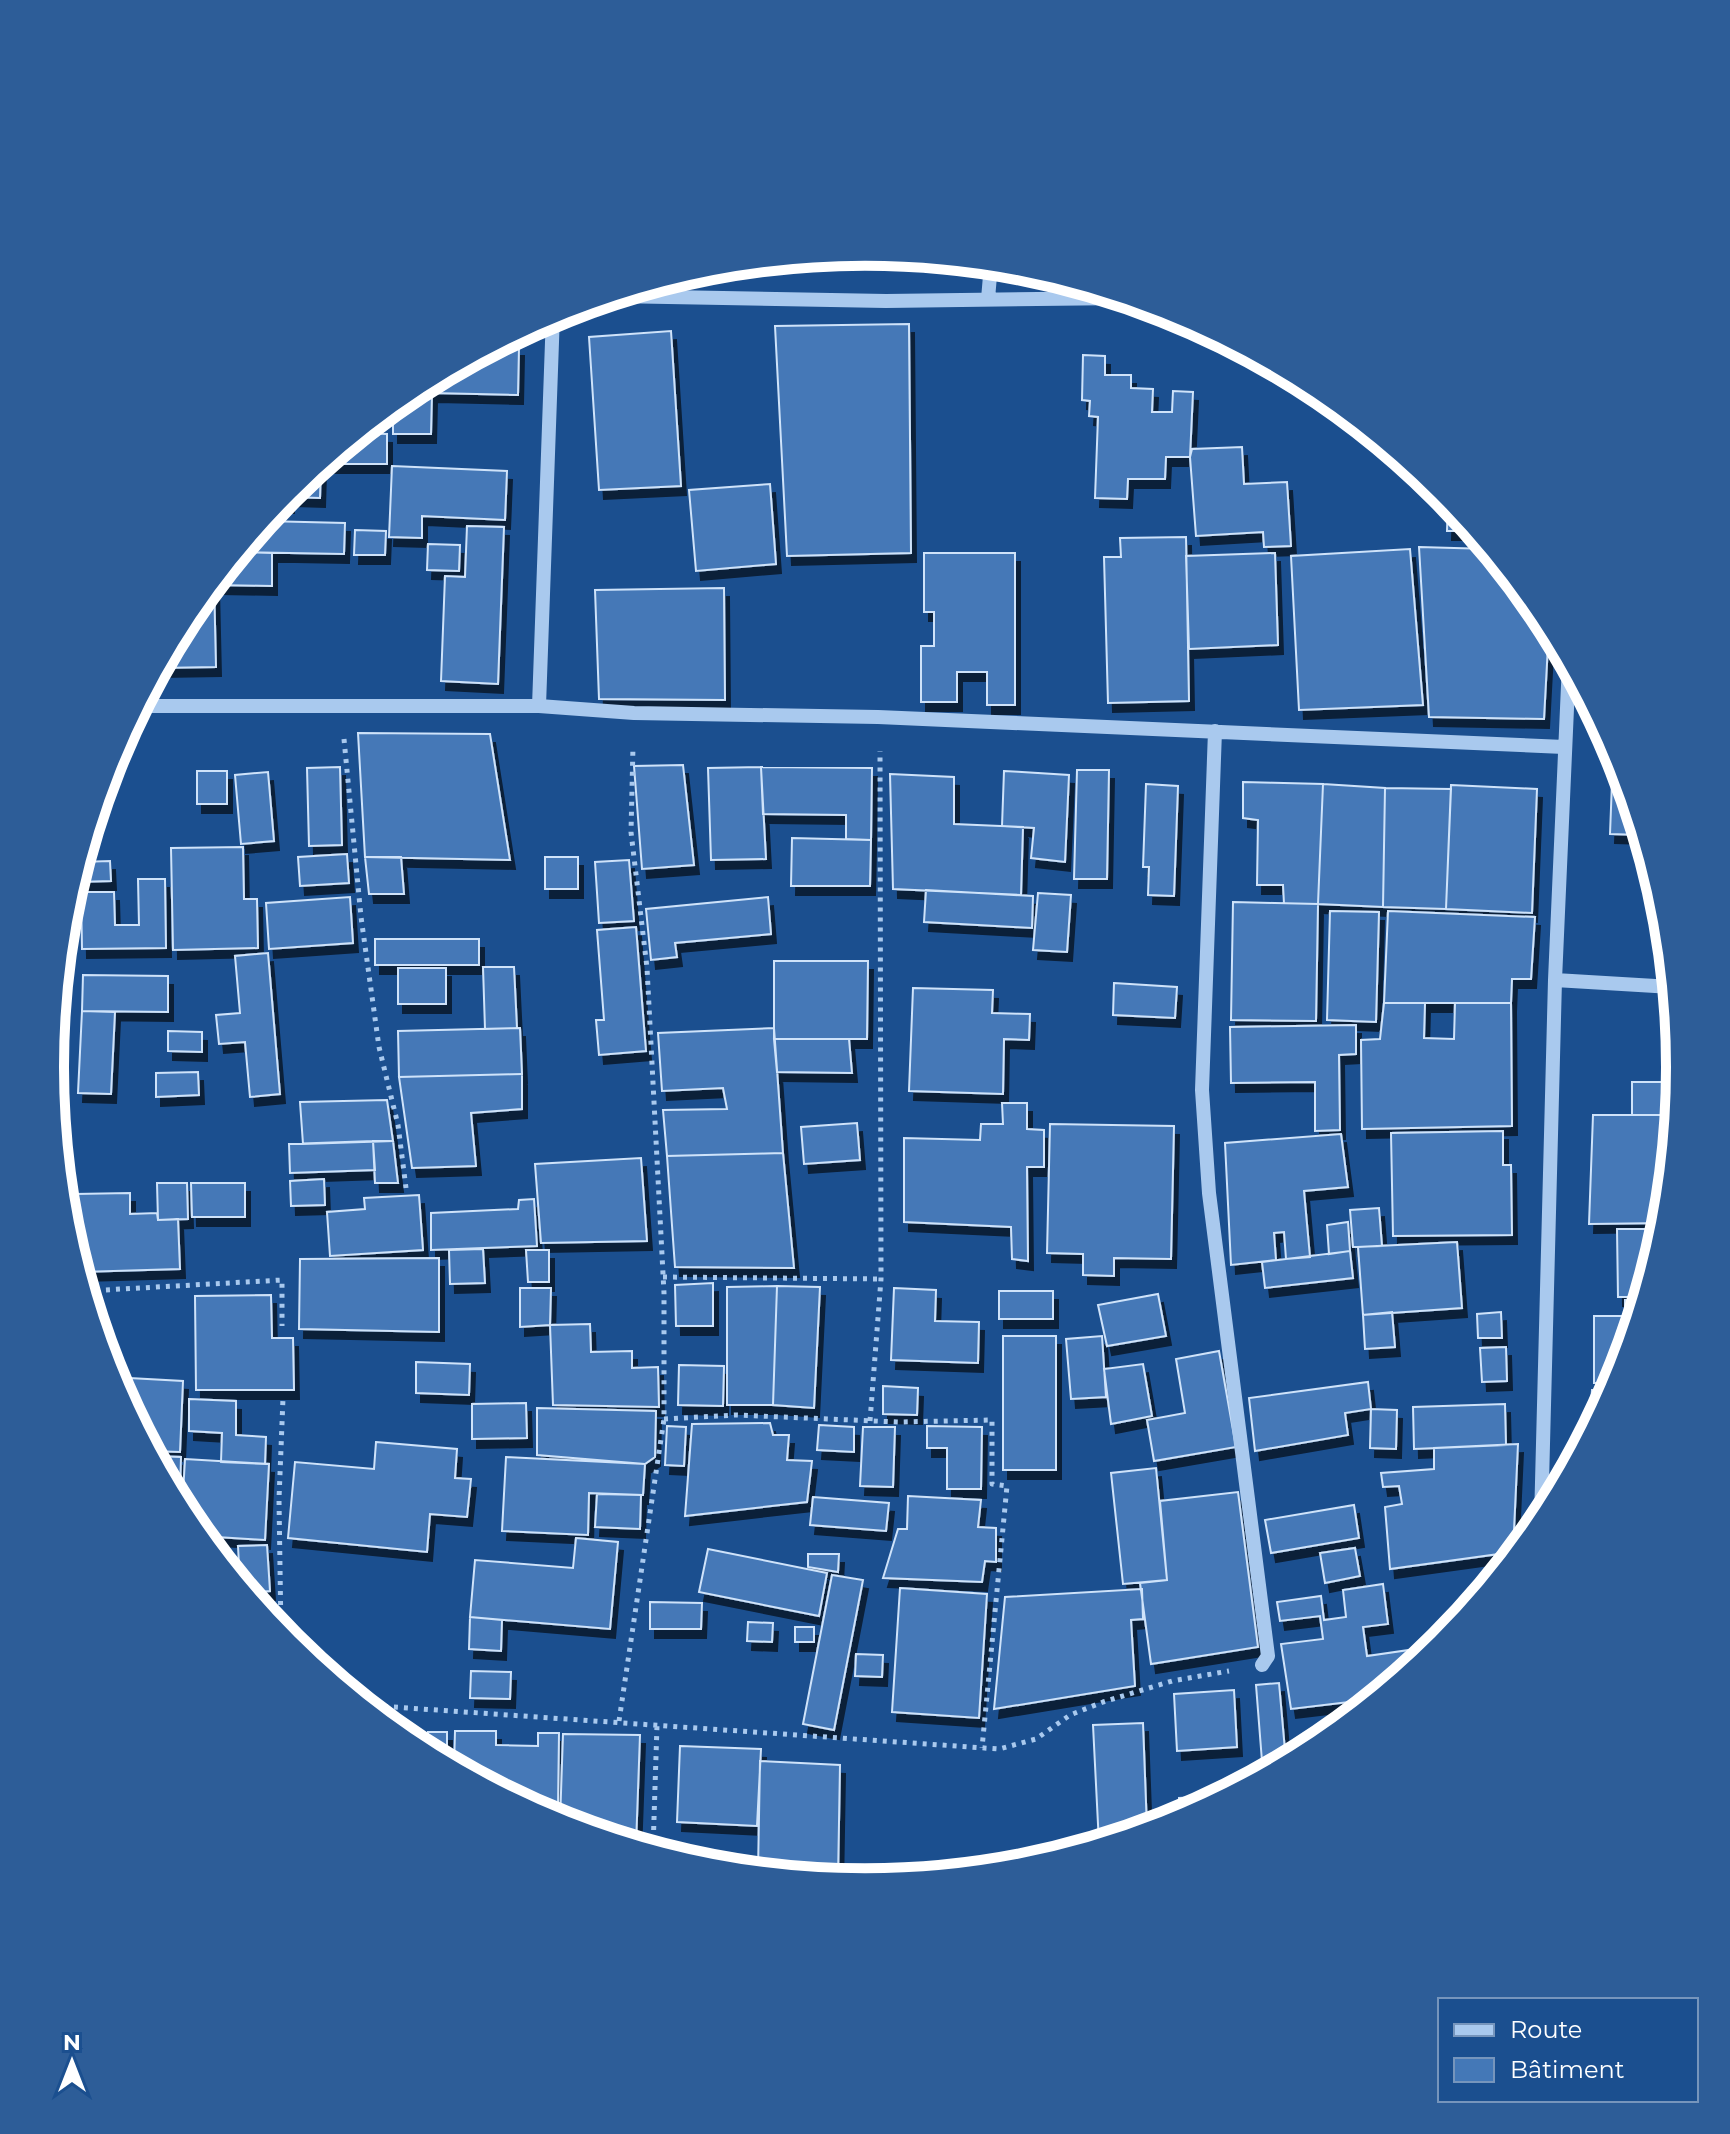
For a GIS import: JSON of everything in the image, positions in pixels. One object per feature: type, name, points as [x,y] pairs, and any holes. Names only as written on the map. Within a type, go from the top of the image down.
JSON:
[{"type":"street","points":[[988,299],[990,276]]},
{"type":"street","points":[[647,297],[886,301],[1088,298]]},
{"type":"street","points":[[539,706],[552,330]]},
{"type":"street","points":[[1542,1495],[1555,980],[1568,683]]},
{"type":"street","points":[[151,706],[539,706],[634,713],[878,717],[1564,747]]},
{"type":"street","points":[[1215,731],[1202,1090],[1209,1193],[1268,1656],[1262,1665]]},
{"type":"street","points":[[1555,980],[1661,986]]},
{"type":"path","points":[[341,706],[361,917],[379,1047],[398,1125],[406,1188]]},
{"type":"path","points":[[619,1721],[664,1419],[663,1277],[647,968],[631,832],[634,713]]},
{"type":"path","points":[[870,1421],[881,1279],[883,954],[878,717]]},
{"type":"path","points":[[663,1277],[881,1279]]},
{"type":"path","points":[[96,1290],[282,1280],[282,1326]]},
{"type":"path","points":[[281,1614],[279,1499],[283,1398]]},
{"type":"path","points":[[664,1419],[736,1415],[870,1421],[992,1420],[992,1484],[1007,1486],[982,1748]]},
{"type":"path","points":[[383,1706],[999,1749],[1036,1739],[1070,1715],[1158,1685],[1262,1665]]},
{"type":"path","points":[[653,1840],[657,1725]]},
{"type":"building","points":[[909,324],[911,553],[787,556],[775,326]]},
{"type":"building","points":[[671,331],[681,486],[599,490],[589,337]]},
{"type":"building","points":[[519,347],[518,395],[433,393],[465,373]]},
{"type":"building","points":[[1083,355],[1105,356],[1105,375],[1131,375],[1131,388],[1153,389],[1152,412],[1172,412],[1173,391],[1193,392],[1190,457],[1166,457],[1165,479],[1128,479],[1127,499],[1095,498],[1098,417],[1089,416],[1090,401],[1082,400]]},
{"type":"building","points":[[432,394],[431,434],[393,434],[393,420]]},
{"type":"building","points":[[375,434],[387,434],[387,464],[338,464]]},
{"type":"building","points":[[1242,447],[1244,484],[1287,482],[1291,546],[1264,547],[1263,532],[1196,536],[1192,449]]},
{"type":"building","points":[[392,466],[507,471],[505,520],[422,516],[422,538],[389,537]]},
{"type":"building","points":[[321,481],[320,498],[303,497]]},
{"type":"building","points":[[770,484],[776,564],[696,571],[689,490]]},
{"type":"building","points":[[1447,518],[1459,531],[1447,531]]},
{"type":"building","points":[[280,521],[345,523],[344,554],[252,552]]},
{"type":"building","points":[[467,526],[504,527],[498,684],[441,681],[445,576],[465,577]]},
{"type":"building","points":[[355,530],[386,531],[385,555],[354,555]]},
{"type":"building","points":[[1186,537],[1189,701],[1108,703],[1104,557],[1121,557],[1120,538]]},
{"type":"building","points":[[428,544],[460,545],[459,571],[427,570]]},
{"type":"building","points":[[1419,547],[1475,549],[1548,648],[1544,719],[1429,717]]},
{"type":"building","points":[[1410,549],[1423,705],[1299,710],[1291,556]]},
{"type":"building","points":[[252,552],[272,553],[272,586],[226,585]]},
{"type":"building","points":[[924,553],[1015,553],[1015,705],[987,705],[987,672],[957,672],[957,702],[921,702],[921,646],[934,646],[934,612],[924,612]]},
{"type":"building","points":[[1275,553],[1278,645],[1189,649],[1186,556]]},
{"type":"building","points":[[724,588],[725,700],[599,699],[595,590]]},
{"type":"building","points":[[214,601],[216,667],[170,668]]},
{"type":"building","points":[[358,733],[490,734],[510,860],[365,857]]},
{"type":"building","points":[[683,765],[694,865],[642,869],[634,766]]},
{"type":"building","points":[[340,767],[342,845],[309,846],[307,768]]},
{"type":"building","points":[[761,767],[766,859],[711,860],[708,768]]},
{"type":"building","points":[[761,767],[872,768],[871,840],[846,839],[846,815],[763,814]]},
{"type":"building","points":[[1077,770],[1109,770],[1107,879],[1074,879]]},
{"type":"building","points":[[197,771],[227,771],[227,804],[197,804]]},
{"type":"building","points":[[1004,771],[1069,775],[1065,862],[1031,858],[1034,828],[1002,826]]},
{"type":"building","points":[[268,772],[274,841],[241,844],[235,775]]},
{"type":"building","points":[[890,774],[954,777],[954,824],[1023,827],[1021,895],[893,889]]},
{"type":"building","points":[[1612,780],[1631,835],[1610,834]]},
{"type":"building","points":[[1243,782],[1323,784],[1318,904],[1284,904],[1283,885],[1257,885],[1258,820],[1243,818]]},
{"type":"building","points":[[1146,784],[1178,786],[1174,896],[1148,895],[1149,867],[1143,867]]},
{"type":"building","points":[[1323,784],[1385,788],[1383,907],[1318,904]]},
{"type":"building","points":[[1451,785],[1537,789],[1532,913],[1446,909]]},
{"type":"building","points":[[1385,788],[1451,789],[1446,909],[1383,907]]},
{"type":"building","points":[[792,838],[871,840],[870,886],[791,886]]},
{"type":"building","points":[[243,847],[244,899],[257,899],[258,948],[173,950],[171,848]]},
{"type":"building","points":[[347,854],[349,883],[300,886],[298,857]]},
{"type":"building","points":[[365,857],[401,857],[404,894],[369,894]]},
{"type":"building","points":[[545,857],[578,857],[578,889],[545,889]]},
{"type":"building","points":[[629,860],[634,921],[599,923],[595,862]]},
{"type":"building","points":[[110,861],[111,881],[86,882],[91,862]]},
{"type":"building","points":[[138,879],[165,879],[166,948],[82,949],[83,892],[114,892],[115,925],[139,925]]},
{"type":"building","points":[[926,890],[1033,896],[1032,928],[924,922]]},
{"type":"building","points":[[1038,893],[1071,895],[1067,952],[1033,950]]},
{"type":"building","points":[[350,897],[353,943],[269,949],[266,903]]},
{"type":"building","points":[[768,897],[771,934],[675,943],[677,957],[651,960],[646,909]]},
{"type":"building","points":[[1233,902],[1318,904],[1316,1021],[1231,1020]]},
{"type":"building","points":[[1330,911],[1379,912],[1376,1022],[1327,1020]]},
{"type":"building","points":[[1388,911],[1535,917],[1531,979],[1512,979],[1511,1003],[1384,1003]]},
{"type":"building","points":[[636,927],[646,1051],[599,1055],[596,1020],[604,1020],[597,930]]},
{"type":"building","points":[[375,939],[479,939],[479,965],[375,965]]},
{"type":"building","points":[[268,953],[280,1094],[250,1097],[245,1042],[219,1044],[216,1015],[240,1013],[235,956]]},
{"type":"building","points":[[774,961],[868,961],[867,1039],[774,1039]]},
{"type":"building","points":[[483,967],[514,967],[517,1028],[485,1029]]},
{"type":"building","points":[[398,968],[446,968],[446,1004],[398,1004]]},
{"type":"building","points":[[83,975],[168,976],[168,1012],[82,1011]]},
{"type":"building","points":[[1114,983],[1177,987],[1175,1018],[1113,1015]]},
{"type":"building","points":[[913,988],[993,990],[992,1013],[1030,1014],[1029,1040],[1004,1039],[1003,1094],[909,1091]]},
{"type":"building","points":[[1384,1003],[1425,1003],[1424,1038],[1454,1039],[1455,1003],[1511,1003],[1512,1126],[1362,1129],[1361,1040],[1380,1039]]},
{"type":"building","points":[[82,1011],[115,1012],[111,1094],[78,1093]]},
{"type":"building","points":[[1356,1025],[1356,1054],[1339,1055],[1340,1130],[1315,1131],[1315,1082],[1231,1083],[1230,1027]]},
{"type":"building","points":[[520,1028],[522,1074],[399,1077],[398,1031]]},
{"type":"building","points":[[774,1028],[783,1153],[667,1156],[663,1110],[727,1109],[723,1088],[662,1091],[658,1033]]},
{"type":"building","points":[[168,1031],[202,1032],[202,1052],[168,1051]]},
{"type":"building","points":[[774,1039],[849,1039],[852,1073],[777,1072]]},
{"type":"building","points":[[198,1072],[199,1095],[156,1097],[156,1073]]},
{"type":"building","points":[[522,1074],[522,1109],[471,1113],[476,1166],[412,1168],[399,1077]]},
{"type":"building","points":[[1632,1082],[1665,1082],[1664,1115],[1632,1115]]},
{"type":"building","points":[[387,1100],[393,1141],[303,1144],[300,1102]]},
{"type":"building","points":[[1002,1103],[1027,1103],[1027,1129],[1044,1130],[1044,1167],[1027,1167],[1028,1261],[1012,1259],[1011,1227],[904,1222],[904,1138],[980,1140],[981,1124],[1003,1124]]},
{"type":"building","points":[[1593,1115],[1664,1115],[1651,1223],[1589,1224]]},
{"type":"building","points":[[857,1123],[860,1160],[804,1164],[801,1127]]},
{"type":"building","points":[[1050,1124],[1174,1126],[1171,1259],[1114,1258],[1114,1276],[1083,1275],[1083,1254],[1047,1253]]},
{"type":"building","points":[[1503,1131],[1503,1165],[1511,1165],[1512,1235],[1393,1236],[1391,1133]]},
{"type":"building","points":[[1341,1134],[1348,1187],[1304,1191],[1310,1257],[1286,1259],[1284,1232],[1274,1233],[1276,1260],[1231,1265],[1225,1143]]},
{"type":"building","points":[[373,1141],[375,1170],[290,1173],[289,1144]]},
{"type":"building","points":[[373,1141],[393,1141],[398,1183],[375,1183]]},
{"type":"building","points":[[783,1153],[794,1268],[675,1267],[667,1156]]},
{"type":"building","points":[[641,1158],[647,1241],[541,1243],[535,1164]]},
{"type":"building","points":[[324,1179],[325,1205],[291,1206],[290,1181]]},
{"type":"building","points":[[157,1183],[187,1183],[188,1219],[158,1220]]},
{"type":"building","points":[[191,1183],[245,1183],[245,1217],[192,1217]]},
{"type":"building","points":[[130,1193],[130,1214],[157,1213],[158,1220],[178,1219],[180,1269],[90,1272],[75,1194]]},
{"type":"building","points":[[419,1195],[423,1250],[330,1256],[327,1212],[365,1209],[364,1198]]},
{"type":"building","points":[[534,1199],[537,1246],[431,1250],[431,1213],[518,1209],[519,1200]]},
{"type":"building","points":[[1379,1208],[1382,1246],[1353,1247],[1350,1210]]},
{"type":"building","points":[[1348,1222],[1350,1251],[1329,1254],[1327,1225]]},
{"type":"building","points":[[1617,1229],[1650,1229],[1632,1297],[1618,1297]]},
{"type":"building","points":[[1457,1242],[1462,1308],[1363,1315],[1358,1247]]},
{"type":"building","points":[[483,1249],[485,1283],[450,1284],[449,1250]]},
{"type":"building","points":[[526,1250],[549,1250],[549,1282],[528,1282]]},
{"type":"building","points":[[1350,1251],[1353,1278],[1265,1288],[1262,1262]]},
{"type":"building","points":[[439,1258],[439,1332],[299,1329],[300,1259]]},
{"type":"building","points":[[713,1283],[713,1326],[676,1326],[675,1285]]},
{"type":"building","points":[[777,1286],[773,1405],[727,1405],[727,1287]]},
{"type":"building","points":[[777,1286],[820,1287],[814,1408],[773,1405]]},
{"type":"building","points":[[520,1288],[551,1288],[550,1325],[520,1327]]},
{"type":"building","points":[[894,1288],[936,1290],[935,1321],[979,1322],[978,1363],[891,1360]]},
{"type":"building","points":[[999,1291],[1053,1291],[1053,1319],[999,1319]]},
{"type":"building","points":[[1158,1294],[1166,1336],[1107,1346],[1098,1305]]},
{"type":"building","points":[[271,1295],[272,1338],[293,1338],[294,1390],[196,1390],[195,1296]]},
{"type":"building","points":[[1625,1300],[1631,1300],[1605,1374],[1601,1383],[1594,1383],[1594,1316],[1625,1316]]},
{"type":"building","points":[[1392,1312],[1395,1347],[1365,1349],[1363,1315]]},
{"type":"building","points":[[1501,1312],[1502,1338],[1478,1338],[1477,1314]]},
{"type":"building","points":[[590,1324],[591,1352],[632,1351],[632,1368],[658,1367],[659,1407],[553,1405],[550,1325]]},
{"type":"building","points":[[1003,1336],[1056,1336],[1056,1470],[1003,1470]]},
{"type":"building","points":[[1102,1336],[1106,1397],[1071,1399],[1066,1339]]},
{"type":"building","points":[[1506,1347],[1507,1381],[1482,1382],[1480,1348]]},
{"type":"building","points":[[1219,1351],[1236,1447],[1154,1461],[1147,1420],[1185,1413],[1176,1359]]},
{"type":"building","points":[[416,1362],[470,1364],[469,1395],[416,1393]]},
{"type":"building","points":[[1143,1364],[1152,1416],[1111,1424],[1104,1369]]},
{"type":"building","points":[[679,1365],[724,1366],[723,1406],[678,1405]]},
{"type":"building","points":[[127,1378],[183,1381],[180,1452],[163,1451]]},
{"type":"building","points":[[1368,1382],[1371,1409],[1345,1413],[1348,1435],[1255,1451],[1249,1398]]},
{"type":"building","points":[[883,1386],[918,1388],[917,1415],[883,1414]]},
{"type":"building","points":[[189,1399],[236,1401],[236,1435],[266,1437],[265,1464],[221,1462],[222,1433],[189,1431]]},
{"type":"building","points":[[526,1403],[527,1438],[472,1439],[472,1404]]},
{"type":"building","points":[[1505,1404],[1506,1445],[1414,1449],[1413,1407]]},
{"type":"building","points":[[537,1408],[656,1411],[655,1457],[645,1464],[537,1455]]},
{"type":"building","points":[[1371,1409],[1397,1410],[1396,1449],[1370,1448]]},
{"type":"building","points":[[770,1423],[773,1435],[789,1435],[787,1460],[812,1461],[807,1502],[685,1516],[692,1424]]},
{"type":"building","points":[[819,1425],[854,1427],[854,1452],[817,1450]]},
{"type":"building","points":[[667,1426],[686,1427],[684,1466],[665,1465]]},
{"type":"building","points":[[927,1426],[982,1427],[981,1489],[947,1489],[947,1448],[927,1448]]},
{"type":"building","points":[[863,1427],[895,1427],[893,1487],[860,1486]]},
{"type":"building","points":[[376,1442],[457,1449],[455,1478],[471,1479],[467,1517],[430,1514],[427,1552],[288,1538],[295,1462],[374,1469]]},
{"type":"building","points":[[1518,1444],[1514,1536],[1501,1554],[1390,1569],[1385,1507],[1402,1504],[1399,1486],[1383,1487],[1381,1473],[1434,1469],[1434,1448]]},
{"type":"building","points":[[165,1456],[181,1457],[180,1482]]},
{"type":"building","points":[[506,1457],[645,1464],[643,1495],[589,1493],[588,1535],[502,1531]]},
{"type":"building","points":[[185,1459],[269,1464],[265,1540],[217,1537],[183,1487]]},
{"type":"building","points":[[1156,1468],[1167,1580],[1123,1584],[1111,1473]]},
{"type":"building","points":[[1238,1492],[1258,1647],[1151,1664],[1140,1583],[1167,1580],[1160,1501]]},
{"type":"building","points":[[597,1494],[641,1495],[640,1529],[595,1527]]},
{"type":"building","points":[[908,1496],[981,1500],[978,1527],[996,1528],[996,1562],[985,1561],[982,1582],[883,1578],[898,1529],[907,1529]]},
{"type":"building","points":[[813,1497],[889,1503],[886,1531],[810,1525]]},
{"type":"building","points":[[1354,1505],[1359,1538],[1271,1553],[1265,1520]]},
{"type":"building","points":[[576,1538],[618,1542],[610,1629],[470,1617],[475,1560],[573,1568]]},
{"type":"building","points":[[267,1545],[270,1591],[260,1592],[239,1566],[238,1546]]},
{"type":"building","points":[[1355,1548],[1360,1576],[1325,1583],[1320,1553]]},
{"type":"building","points":[[708,1549],[827,1573],[819,1616],[699,1592]]},
{"type":"building","points":[[808,1554],[839,1554],[838,1572],[808,1567]]},
{"type":"building","points":[[832,1575],[863,1580],[834,1730],[803,1724]]},
{"type":"building","points":[[1383,1584],[1388,1624],[1363,1627],[1367,1656],[1409,1650],[1409,1653],[1354,1701],[1291,1709],[1281,1644],[1323,1639],[1320,1616],[1280,1621],[1277,1602],[1321,1596],[1324,1620],[1346,1617],[1343,1590]]},
{"type":"building","points":[[900,1588],[987,1594],[979,1718],[892,1712]]},
{"type":"building","points":[[1142,1589],[1143,1619],[1131,1620],[1135,1686],[994,1709],[1005,1597]]},
{"type":"building","points":[[650,1602],[702,1603],[701,1629],[650,1629]]},
{"type":"building","points":[[470,1617],[502,1620],[501,1651],[469,1649]]},
{"type":"building","points":[[748,1622],[773,1623],[772,1642],[747,1641]]},
{"type":"building","points":[[795,1627],[814,1627],[814,1642],[795,1642]]},
{"type":"building","points":[[856,1654],[883,1655],[882,1677],[855,1676]]},
{"type":"building","points":[[471,1671],[511,1672],[510,1699],[470,1698]]},
{"type":"building","points":[[1279,1683],[1285,1749],[1262,1763],[1256,1685]]},
{"type":"building","points":[[1234,1690],[1237,1747],[1177,1751],[1174,1694]]},
{"type":"building","points":[[1143,1723],[1147,1816],[1098,1833],[1093,1725]]},
{"type":"building","points":[[455,1731],[496,1731],[496,1745],[538,1746],[538,1733],[559,1733],[558,1807],[511,1785],[454,1755]]},
{"type":"building","points":[[428,1732],[447,1732],[447,1750],[428,1738]]},
{"type":"building","points":[[563,1734],[640,1735],[636,1834],[560,1808]]},
{"type":"building","points":[[680,1746],[761,1749],[757,1826],[677,1822]]},
{"type":"building","points":[[760,1761],[840,1765],[838,1867],[758,1861]]}]
